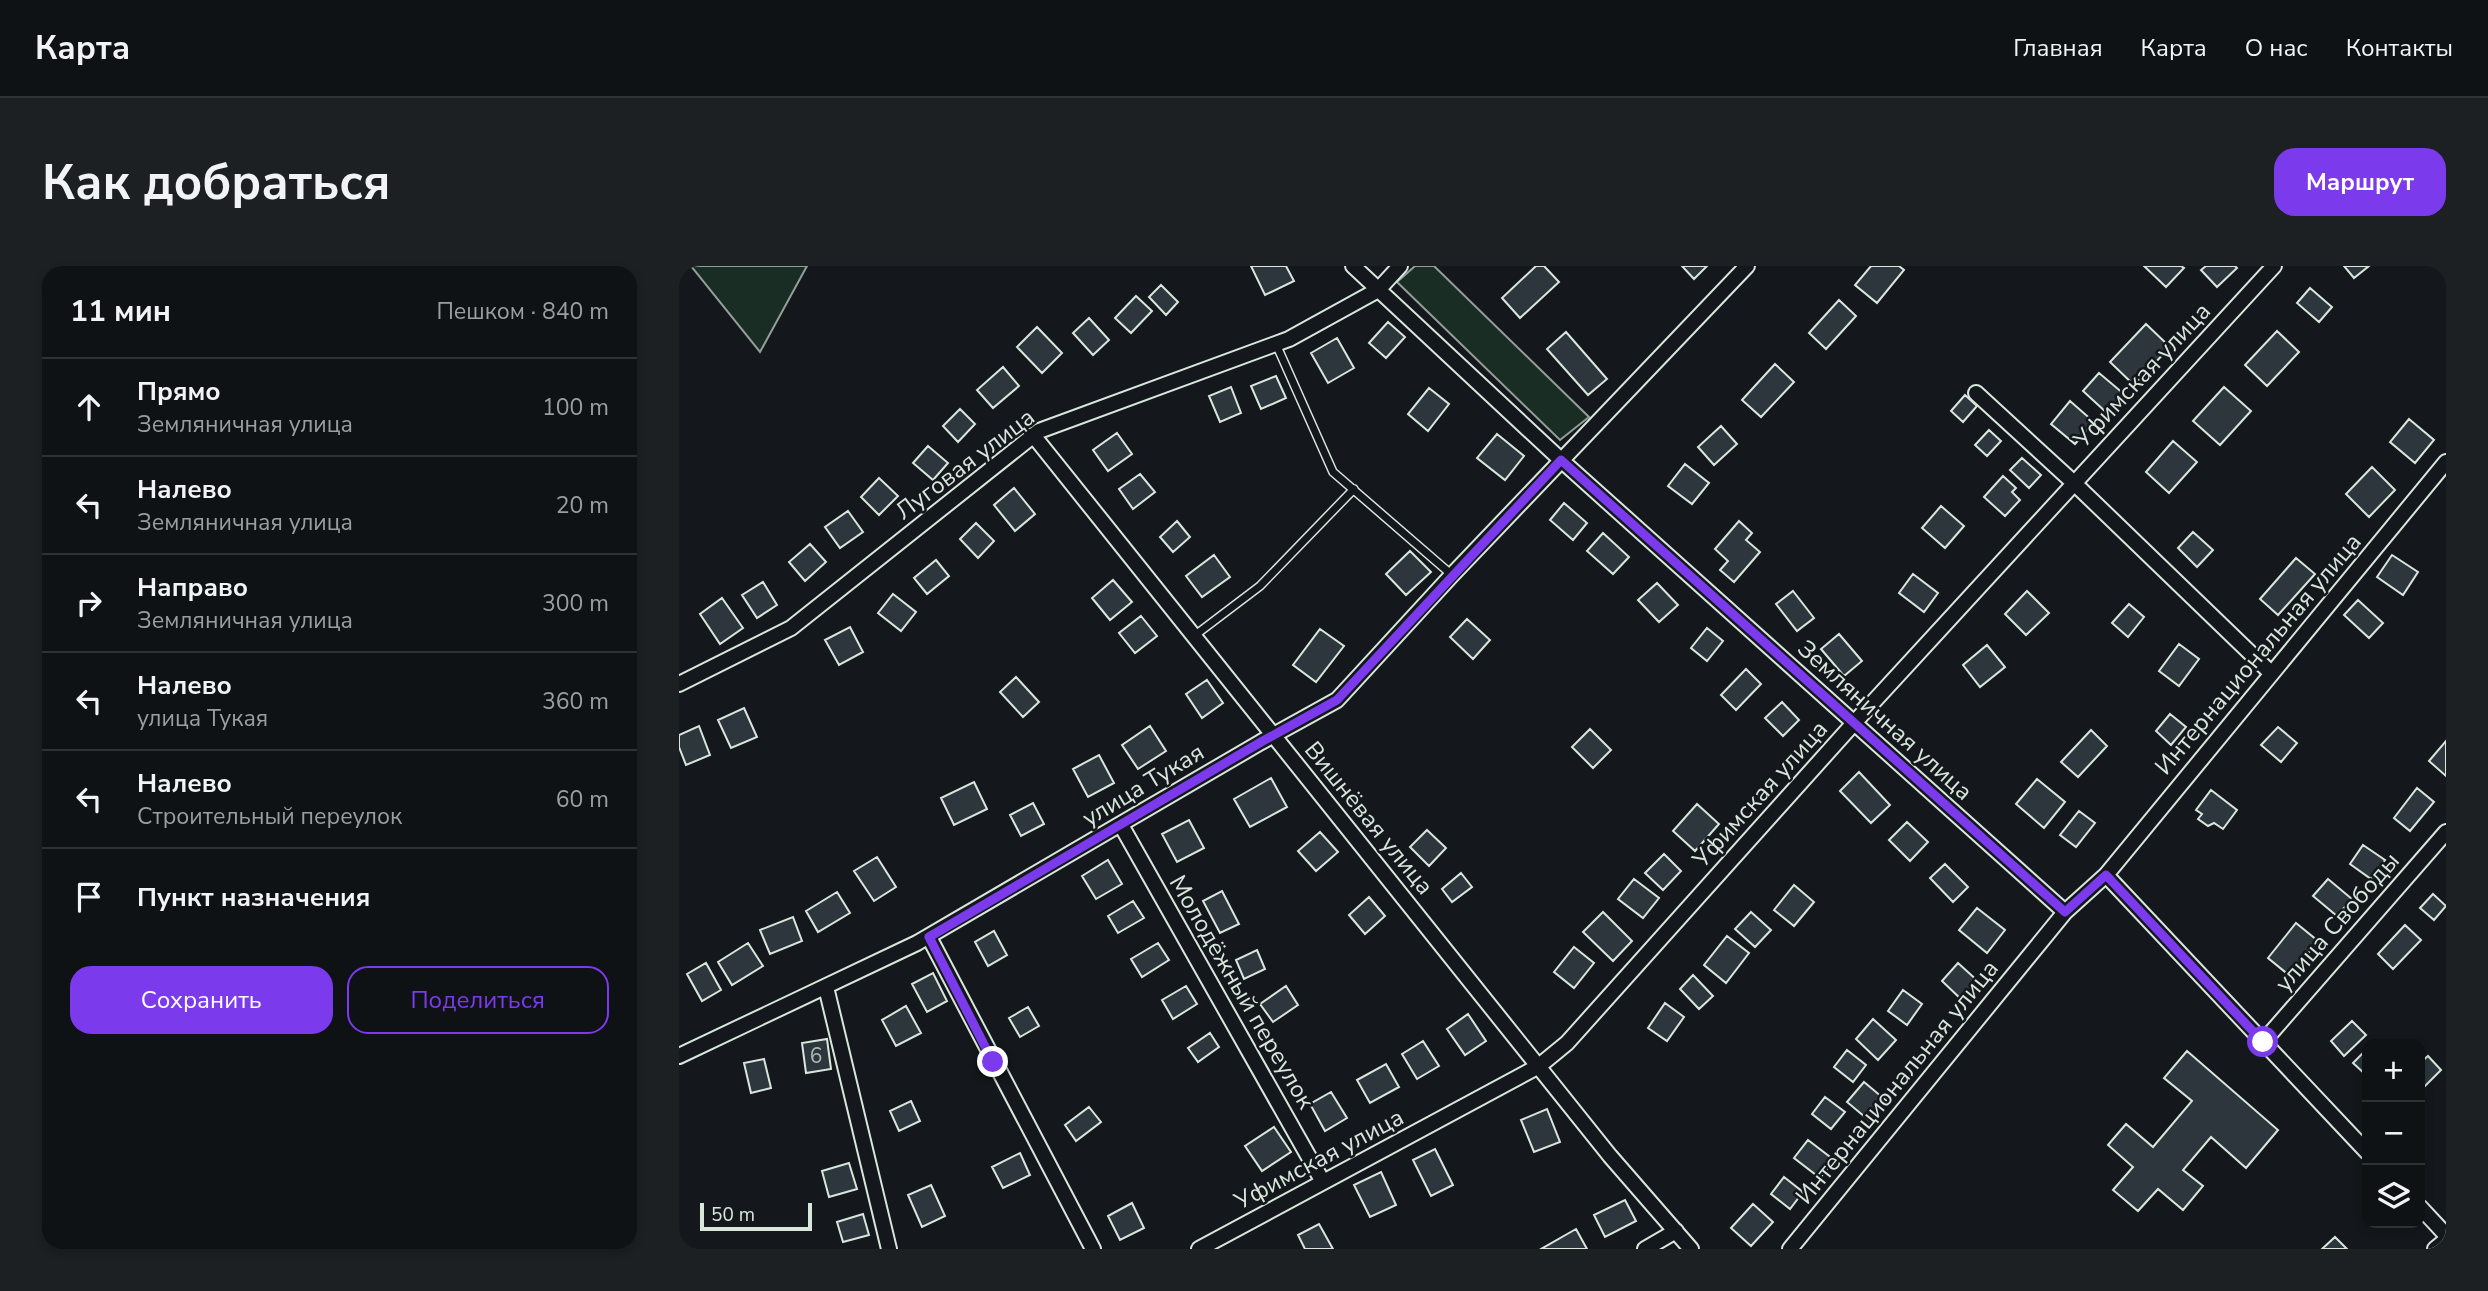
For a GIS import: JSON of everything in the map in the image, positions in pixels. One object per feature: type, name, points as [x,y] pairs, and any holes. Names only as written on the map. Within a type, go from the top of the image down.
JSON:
[{"type":"street","name":"Земляничная улица","points":[[1353,266],[1561,460],[2065,912]]},
{"type":"street","name":"Луговая улица","points":[[679,684],[791,628],[1039,431],[1289,339],[1378,290],[1400,266]]},
{"type":"street","name":"улица Тукая","points":[[679,1056],[929,937],[1337,700],[1747,266]]},
{"type":"street","name":"Уфимская улица","points":[[1199,1249],[1539,1066],[1567,1043],[1854,723],[2274,266]]},
{"type":"street","points":[[1976,393],[2074,483],[2271,673]]},
{"type":"street","name":"Вишнёвая улица","points":[[1033,435],[1610,1156],[1691,1249]]},
{"type":"street","name":"Интернациональная улица","points":[[2106,875],[2446,462]]},
{"type":"street","name":"Молодёжный переулок","points":[[1121,825],[1323,1182]]},
{"type":"street","name":"улица Свободы","points":[[2263,1042],[2446,832]]},
{"type":"street","points":[[2065,912],[2106,875],[2362,1147]]},
{"type":"street","name":"Интернациональная улица","points":[[1790,1249],[2065,912]]},
{"type":"street","points":[[929,937],[1093,1249]]},
{"type":"street","points":[[826,987],[890,1249]]},
{"type":"street","points":[[2425,1213],[2446,1237],[2435,1249]]},
{"type":"street","points":[[1645,1249],[1676,1231]]},
{"type":"lane","points":[[1276,343],[1333,472],[1453,575]]},
{"type":"lane","points":[[1193,635],[1261,586],[1354,489]]},
{"type":"green space","points":[[691,266],[807,266],[760,352]]},
{"type":"green space","points":[[1415,266],[1434,266],[1589,417],[1560,440],[1397,282]]},
{"type":"building","points":[[1251,266],[1286,266],[1294,281],[1265,295]]},
{"type":"building","points":[[1536,266],[1544,266],[1559,282],[1520,318],[1502,298]]},
{"type":"building","points":[[1682,266],[1707,266],[1694,279]]},
{"type":"building","points":[[1871,266],[1899,266],[1904,270],[1877,303],[1855,285]]},
{"type":"building","points":[[2144,266],[2181,266],[2184,268],[2166,287]]},
{"type":"building","points":[[2206,266],[2237,268],[2217,287],[2201,270]]},
{"type":"building","points":[[2344,266],[2369,266],[2354,278]]},
{"type":"building","points":[[1161,285],[1178,302],[1166,315],[1149,297]]},
{"type":"building","points":[[2310,288],[2332,307],[2319,322],[2297,303]]},
{"type":"building","points":[[1136,296],[1152,311],[1131,333],[1115,318]]},
{"type":"building","points":[[1839,300],[1856,316],[1826,349],[1809,333]]},
{"type":"building","points":[[1089,318],[1109,340],[1093,355],[1073,333]]},
{"type":"building","points":[[1388,322],[1405,337],[1386,358],[1369,343]]},
{"type":"building","points":[[2146,324],[2170,347],[2134,385],[2110,362]]},
{"type":"building","points":[[1037,327],[1062,353],[1042,373],[1017,347]]},
{"type":"building","points":[[2277,331],[2299,352],[2267,386],[2245,365]]},
{"type":"building","points":[[1566,332],[1607,379],[1588,395],[1547,349]]},
{"type":"building","points":[[1337,338],[1354,368],[1328,383],[1311,353]]},
{"type":"building","points":[[1775,364],[1794,382],[1761,417],[1742,400]]},
{"type":"building","points":[[1003,367],[1019,386],[993,408],[977,390]]},
{"type":"building","points":[[2099,373],[2124,394],[2107,413],[2083,391]]},
{"type":"building","points":[[1276,376],[1286,398],[1261,409],[1251,386]]},
{"type":"building","points":[[1231,387],[1241,413],[1220,422],[1209,396]]},
{"type":"building","points":[[2224,387],[2251,411],[2220,445],[2193,421]]},
{"type":"building","points":[[1429,388],[1449,404],[1428,431],[1408,414]]},
{"type":"building","points":[[1965,395],[1977,406],[1963,422],[1951,411]]},
{"type":"building","points":[[2070,401],[2094,422],[2075,444],[2051,424]]},
{"type":"building","points":[[960,409],[975,424],[958,442],[943,426]]},
{"type":"building","points":[[2409,419],[2434,440],[2415,463],[2390,442]]},
{"type":"building","points":[[1721,426],[1737,444],[1714,465],[1698,447]]},
{"type":"building","points":[[1989,430],[2001,441],[1987,456],[1975,445]]},
{"type":"building","points":[[1117,433],[1132,454],[1108,471],[1093,450]]},
{"type":"building","points":[[1497,434],[1524,456],[1505,480],[1477,458]]},
{"type":"building","points":[[2173,441],[2197,462],[2169,493],[2146,472]]},
{"type":"building","points":[[928,446],[948,463],[933,480],[913,463]]},
{"type":"building","points":[[2022,458],[2041,475],[2029,488],[2010,470]]},
{"type":"building","points":[[1685,464],[1709,483],[1692,504],[1668,486]]},
{"type":"building","points":[[2372,467],[2395,490],[2369,517],[2346,494]]},
{"type":"building","points":[[1140,474],[1155,492],[1133,509],[1119,489]]},
{"type":"building","points":[[2003,476],[2016,488],[2012,492],[2020,500],[2005,516],[1984,497]]},
{"type":"building","points":[[879,478],[898,496],[879,515],[861,497]]},
{"type":"building","points":[[1014,488],[1035,514],[1015,531],[994,505]]},
{"type":"building","points":[[1564,503],[1587,523],[1573,540],[1550,520]]},
{"type":"building","points":[[1941,506],[1964,526],[1945,548],[1922,528]]},
{"type":"building","points":[[848,511],[863,532],[840,548],[825,527]]},
{"type":"building","points":[[1177,521],[1190,537],[1173,552],[1160,537]]},
{"type":"building","points":[[1739,521],[1752,533],[1746,540],[1760,552],[1734,582],[1720,570],[1728,561],[1715,549]]},
{"type":"building","points":[[976,523],[994,541],[978,558],[960,539]]},
{"type":"building","points":[[2193,532],[2213,550],[2197,567],[2178,548]]},
{"type":"building","points":[[1603,533],[1629,557],[1613,574],[1587,551]]},
{"type":"building","points":[[810,544],[826,562],[805,581],[789,562]]},
{"type":"building","points":[[1410,551],[1431,572],[1406,595],[1386,574]]},
{"type":"building","points":[[1214,555],[1230,577],[1202,597],[1186,576]]},
{"type":"building","points":[[2392,555],[2418,572],[2403,595],[2377,577]]},
{"type":"building","points":[[2296,558],[2315,574],[2278,615],[2260,599]]},
{"type":"building","points":[[936,560],[949,576],[927,594],[914,578]]},
{"type":"building","points":[[1913,574],[1938,593],[1924,612],[1899,593]]},
{"type":"building","points":[[1113,580],[1132,602],[1110,620],[1092,598]]},
{"type":"building","points":[[763,582],[777,605],[757,618],[742,595]]},
{"type":"building","points":[[1657,583],[1678,605],[1659,622],[1638,600]]},
{"type":"building","points":[[1793,591],[1814,618],[1797,631],[1776,604]]},
{"type":"building","points":[[2027,591],[2049,613],[2026,635],[2005,614]]},
{"type":"building","points":[[893,594],[916,612],[901,631],[878,613]]},
{"type":"building","points":[[722,598],[743,628],[720,644],[700,614]]},
{"type":"building","points":[[2358,600],[2383,623],[2369,638],[2344,615]]},
{"type":"building","points":[[2129,604],[2144,617],[2128,637],[2112,623]]},
{"type":"building","points":[[1141,616],[1157,636],[1135,653],[1119,633]]},
{"type":"building","points":[[1467,619],[1490,640],[1473,659],[1450,637]]},
{"type":"building","points":[[850,627],[863,652],[839,665],[825,640]]},
{"type":"building","points":[[1707,628],[1723,641],[1707,661],[1691,648]]},
{"type":"building","points":[[1320,629],[1344,646],[1316,682],[1293,665]]},
{"type":"building","points":[[1839,634],[1862,661],[1844,676],[1821,649]]},
{"type":"building","points":[[2179,644],[2199,659],[2179,686],[2159,671]]},
{"type":"building","points":[[1987,645],[2005,667],[1980,687],[1963,665]]},
{"type":"building","points":[[1746,669],[1761,684],[1736,710],[1721,695]]},
{"type":"building","points":[[1016,677],[1039,702],[1023,717],[1000,692]]},
{"type":"building","points":[[1207,680],[1223,703],[1202,718],[1186,694]]},
{"type":"building","points":[[1782,702],[1799,720],[1783,736],[1765,718]]},
{"type":"building","points":[[744,708],[757,737],[731,748],[718,720]]},
{"type":"building","points":[[2170,714],[2186,727],[2171,745],[2156,731]]},
{"type":"building","points":[[699,726],[710,755],[686,765],[679,747],[679,735]]},
{"type":"building","points":[[1150,726],[1166,751],[1138,769],[1122,745]]},
{"type":"building","points":[[2278,727],[2297,743],[2281,762],[2261,745]]},
{"type":"building","points":[[1590,729],[1611,750],[1593,768],[1572,747]]},
{"type":"building","points":[[2091,730],[2107,746],[2078,777],[2061,762]]},
{"type":"building","points":[[2446,741],[2446,776],[2429,761]]},
{"type":"building","points":[[1099,755],[1114,783],[1088,797],[1073,769]]},
{"type":"building","points":[[1859,772],[1890,805],[1871,823],[1840,791]]},
{"type":"building","points":[[1271,778],[1287,807],[1250,827],[1234,799]]},
{"type":"building","points":[[2037,779],[2065,802],[2044,828],[2016,804]]},
{"type":"building","points":[[974,782],[987,809],[954,825],[941,798]]},
{"type":"building","points":[[2417,788],[2434,802],[2410,831],[2394,818]]},
{"type":"building","points":[[2211,790],[2237,810],[2223,829],[2214,823],[2208,826],[2198,819],[2202,814],[2196,810]]},
{"type":"building","points":[[1033,803],[1044,824],[1021,836],[1010,815]]},
{"type":"building","points":[[1697,804],[1719,824],[1695,851],[1673,831]]},
{"type":"building","points":[[2079,811],[2095,823],[2076,847],[2060,835]]},
{"type":"building","points":[[1189,820],[1204,848],[1177,862],[1162,834]]},
{"type":"building","points":[[1907,822],[1928,842],[1910,861],[1889,840]]},
{"type":"building","points":[[1427,830],[1446,848],[1429,866],[1410,847]]},
{"type":"building","points":[[1320,832],[1338,852],[1316,871],[1298,851]]},
{"type":"building","points":[[2363,845],[2385,860],[2371,879],[2350,864]]},
{"type":"building","points":[[1664,854],[1681,871],[1663,890],[1645,873]]},
{"type":"building","points":[[877,857],[896,887],[874,901],[854,871]]},
{"type":"building","points":[[1108,860],[1122,884],[1096,899],[1082,876]]},
{"type":"building","points":[[1945,864],[1968,887],[1953,902],[1930,878]]},
{"type":"building","points":[[1461,873],[1472,887],[1452,902],[1442,889]]},
{"type":"building","points":[[1634,879],[1659,898],[1643,918],[1618,899]]},
{"type":"building","points":[[2328,879],[2352,899],[2337,916],[2313,896]]},
{"type":"building","points":[[1794,885],[1814,902],[1794,926],[1774,910]]},
{"type":"building","points":[[1222,891],[1239,924],[1220,933],[1203,901]]},
{"type":"building","points":[[837,892],[850,913],[818,932],[806,911]]},
{"type":"building","points":[[2433,894],[2446,906],[2434,920],[2420,908]]},
{"type":"building","points":[[1369,897],[1385,916],[1365,934],[1349,915]]},
{"type":"building","points":[[1133,901],[1144,918],[1118,933],[1108,916]]},
{"type":"building","points":[[1977,908],[2005,930],[1987,953],[1959,930]]},
{"type":"building","points":[[1603,912],[1632,941],[1613,961],[1583,932]]},
{"type":"building","points":[[1751,912],[1771,930],[1755,947],[1735,929]]},
{"type":"building","points":[[793,917],[802,941],[770,954],[760,930]]},
{"type":"building","points":[[2296,923],[2318,941],[2290,976],[2268,958]]},
{"type":"building","points":[[2405,925],[2421,940],[2393,969],[2378,954]]},
{"type":"building","points":[[994,931],[1007,955],[988,966],[975,942]]},
{"type":"building","points":[[1727,936],[1749,953],[1726,983],[1704,965]]},
{"type":"building","points":[[748,943],[763,966],[732,985],[718,962]]},
{"type":"building","points":[[1158,943],[1169,960],[1142,977],[1131,959]]},
{"type":"building","points":[[1574,947],[1594,963],[1574,988],[1554,972]]},
{"type":"building","points":[[1257,950],[1265,969],[1244,979],[1236,960]]},
{"type":"building","points":[[706,963],[721,990],[702,1001],[687,974]]},
{"type":"building","points":[[1958,963],[1980,983],[1963,1001],[1942,981]]},
{"type":"building","points":[[933,973],[947,1001],[927,1012],[912,984]]},
{"type":"building","points":[[1693,975],[1713,996],[1699,1009],[1680,989]]},
{"type":"building","points":[[1186,986],[1197,1004],[1173,1019],[1162,1000]]},
{"type":"building","points":[[1286,986],[1298,1005],[1273,1022],[1260,1004]]},
{"type":"building","points":[[1903,990],[1922,1004],[1907,1025],[1888,1011]]},
{"type":"building","points":[[1665,1003],[1684,1017],[1667,1041],[1648,1028]]},
{"type":"building","points":[[906,1006],[921,1033],[896,1046],[882,1020]]},
{"type":"building","points":[[1028,1007],[1039,1026],[1020,1037],[1009,1018]]},
{"type":"building","points":[[1468,1014],[1486,1041],[1465,1055],[1447,1029]]},
{"type":"building","points":[[1873,1019],[1896,1040],[1878,1060],[1856,1039]]},
{"type":"building","points":[[2352,1021],[2366,1035],[2344,1056],[2331,1041]]},
{"type":"building","points":[[1210,1033],[1219,1047],[1198,1062],[1188,1048]]},
{"type":"building","points":[[827,1039],[831,1069],[806,1073],[802,1043]]},
{"type":"building","points":[[1423,1041],[1439,1066],[1417,1079],[1402,1054]]},
{"type":"building","points":[[1847,1050],[1866,1065],[1853,1082],[1834,1067]]},
{"type":"building","points":[[2187,1051],[2278,1130],[2246,1168],[2211,1137],[2183,1170],[2203,1186],[2183,1210],[2158,1189],[2138,1211],[2113,1190],[2133,1167],[2108,1145],[2126,1124],[2153,1147],[2192,1101],[2164,1078]]},
{"type":"building","points":[[2362,1054],[2362,1071],[2353,1063]]},
{"type":"building","points":[[2428,1056],[2441,1070],[2425,1086],[2425,1059]]},
{"type":"building","points":[[764,1059],[771,1088],[751,1093],[744,1063]]},
{"type":"building","points":[[1386,1064],[1399,1087],[1370,1103],[1357,1080]]},
{"type":"building","points":[[1864,1082],[1888,1102],[1871,1122],[1847,1102]]},
{"type":"building","points":[[1331,1092],[1347,1118],[1325,1131],[1310,1104]]},
{"type":"building","points":[[1825,1097],[1845,1112],[1831,1129],[1812,1114]]},
{"type":"building","points":[[911,1101],[920,1121],[899,1131],[890,1111]]},
{"type":"building","points":[[1089,1107],[1101,1122],[1076,1141],[1065,1125]]},
{"type":"building","points":[[1547,1109],[1560,1142],[1534,1152],[1521,1120]]},
{"type":"building","points":[[1274,1127],[1291,1152],[1262,1171],[1245,1146]]},
{"type":"building","points":[[1808,1140],[1834,1160],[1820,1178],[1794,1158]]},
{"type":"building","points":[[1435,1149],[1453,1185],[1431,1196],[1413,1160]]},
{"type":"building","points":[[1020,1153],[1030,1175],[1003,1188],[992,1167]]},
{"type":"building","points":[[849,1163],[857,1189],[829,1197],[822,1171]]},
{"type":"building","points":[[1381,1172],[1396,1205],[1370,1217],[1354,1185]]},
{"type":"building","points":[[1784,1177],[1803,1192],[1790,1209],[1771,1194]]},
{"type":"building","points":[[931,1185],[945,1216],[922,1227],[908,1195]]},
{"type":"building","points":[[1625,1200],[1636,1221],[1605,1237],[1594,1215]]},
{"type":"building","points":[[1132,1203],[1144,1228],[1120,1240],[1108,1216]]},
{"type":"building","points":[[1753,1204],[1773,1222],[1751,1246],[1731,1228]]},
{"type":"building","points":[[863,1214],[869,1235],[843,1242],[837,1222]]},
{"type":"building","points":[[1319,1224],[1333,1249],[1305,1249],[1298,1235]]},
{"type":"building","points":[[1576,1229],[1587,1249],[1541,1249]]},
{"type":"building","points":[[2335,1237],[2347,1249],[2322,1249]]},
{"type":"route","points":[[993,1062],[929,937],[1337,700],[1561,460],[2065,912],[2106,875],[2263,1042]]}]
